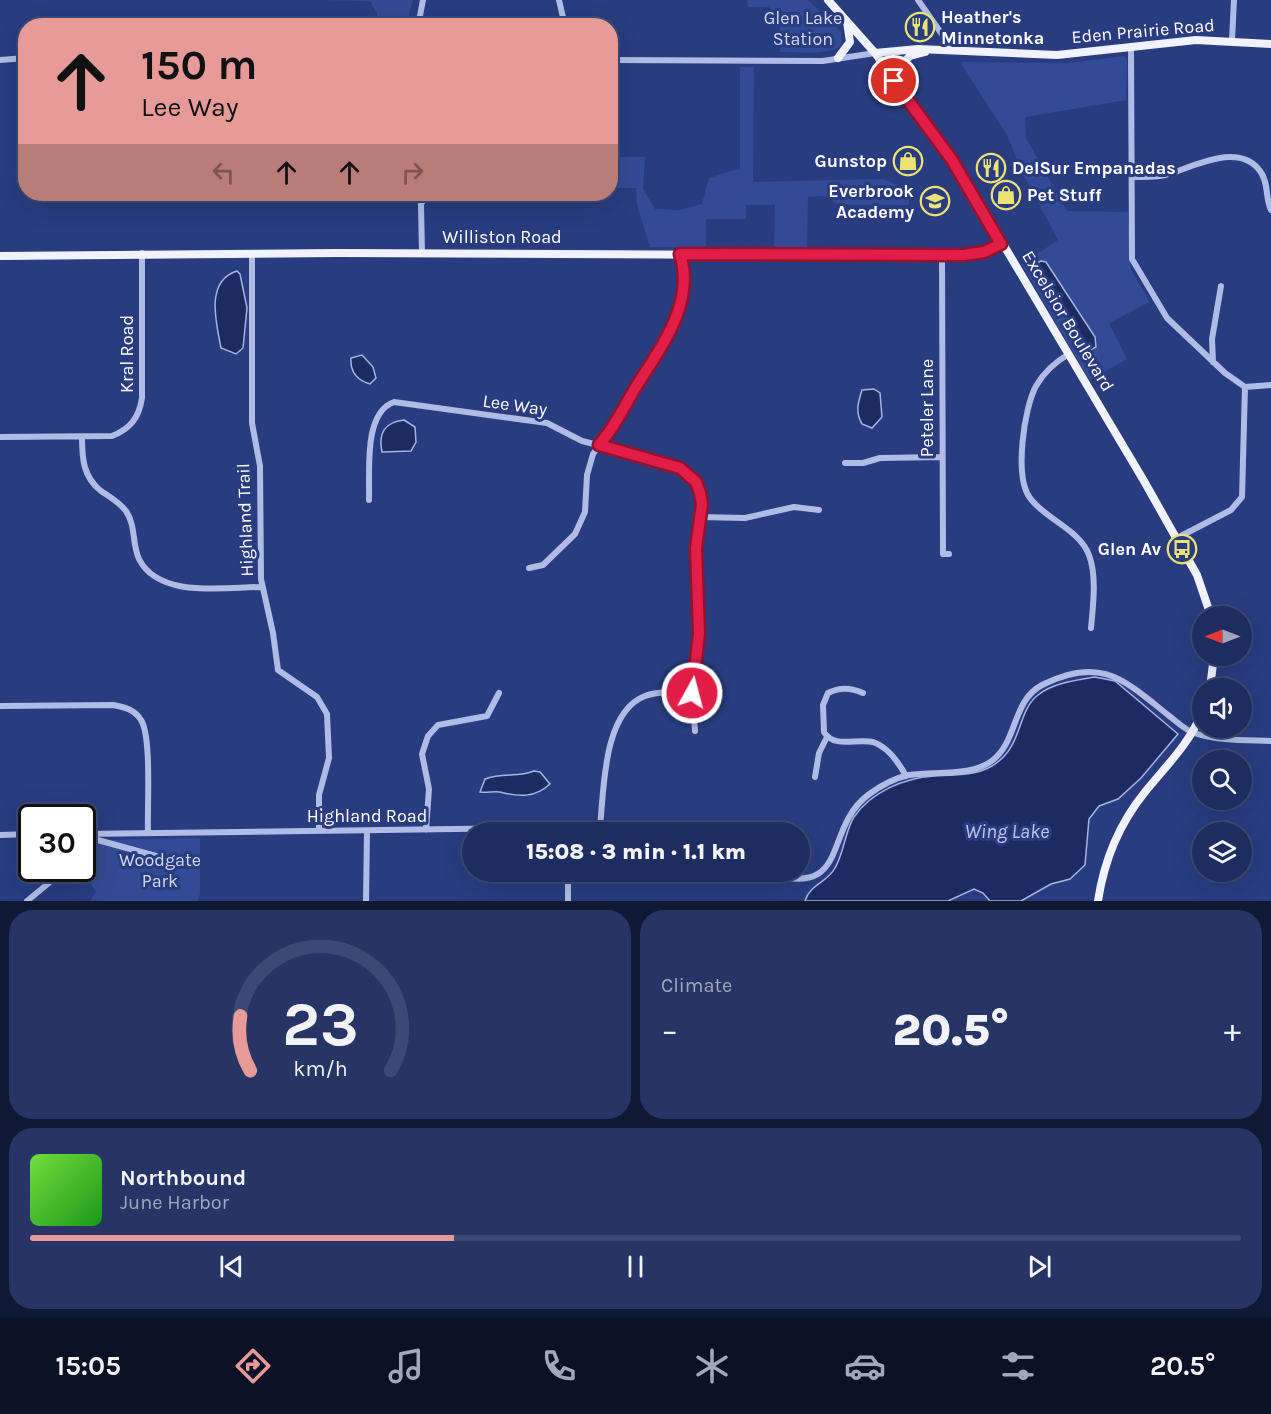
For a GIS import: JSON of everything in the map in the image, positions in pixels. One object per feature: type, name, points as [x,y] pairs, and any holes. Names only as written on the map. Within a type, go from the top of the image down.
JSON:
[{"type":"main road","name":"Excelsior Boulevard","points":[[828,0],[875,53],[952,160],[1069,354],[1203,589],[1208,606]]},
{"type":"main road","points":[[838,58],[850,42],[846,19]]},
{"type":"main road","name":"Eden Prairie Road","points":[[875,53],[937,49],[1057,55],[1196,40],[1232,40],[1271,44]]},
{"type":"main road","points":[[901,91],[900,71],[905,60],[910,56],[937,49]]},
{"type":"main road","name":"Williston Road","points":[[0,256],[142,253],[422,253],[942,256],[984,252],[1001,244]]},
{"type":"main road","points":[[1098,901],[1108,858],[1128,814],[1192,733]]},
{"type":"street","points":[[420,18],[423,0]]},
{"type":"street","points":[[559,0],[563,18]]},
{"type":"street","points":[[918,0],[952,50]]},
{"type":"street","points":[[1232,40],[1234,0]]},
{"type":"street","points":[[1131,47],[1132,258],[1167,318],[1213,362],[1245,387],[1271,385]]},
{"type":"street","points":[[618,60],[823,61],[875,53]]},
{"type":"street","points":[[0,60],[18,59]]},
{"type":"street","points":[[1132,177],[1159,177],[1209,159],[1246,159],[1254,164],[1265,179],[1271,210]]},
{"type":"street","points":[[422,253],[421,204],[423,201]]},
{"type":"street","name":"Kral Road","points":[[0,438],[101,437],[122,432],[137,418],[141,408],[142,253]]},
{"type":"street","name":"Highland Trail","points":[[252,253],[252,423],[260,466],[262,587],[273,633],[278,670],[317,697],[327,714],[329,758],[319,795],[319,831]]},
{"type":"street","points":[[529,568],[543,565],[574,534],[585,512],[589,466],[599,445],[613,427],[674,324],[683,295],[684,280],[680,254]]},
{"type":"street","name":"Peteler Lane","points":[[942,256],[943,554],[949,554]]},
{"type":"street","points":[[1213,362],[1212,339],[1221,286]]},
{"type":"street","points":[[1069,354],[1042,376],[1031,398],[1022,478],[1030,499],[1074,535],[1088,553],[1092,574],[1091,628]]},
{"type":"street","points":[[1175,539],[1231,510],[1242,497],[1245,387]]},
{"type":"street","name":"Lee Way","points":[[369,500],[374,421],[382,408],[394,402],[547,423],[582,441],[670,464],[689,474],[700,493],[702,504],[696,548],[699,624],[692,693],[696,730]]},
{"type":"street","points":[[82,437],[85,471],[95,485],[127,512],[134,531],[136,551],[153,577],[162,583],[183,587],[262,587]]},
{"type":"street","points":[[845,463],[863,463],[880,458],[942,457]]},
{"type":"street","points":[[699,517],[750,517],[794,507],[819,510]]},
{"type":"street","points":[[810,876],[818,875],[836,853],[851,811],[881,786],[906,776],[966,770],[986,765],[1000,754],[1019,710],[1030,693],[1050,682],[1084,673],[1108,673],[1125,681],[1192,733]]},
{"type":"street","points":[[863,693],[853,689],[838,689],[828,693],[823,705],[823,728],[827,737],[835,741],[877,744],[893,756],[906,776]]},
{"type":"street","points":[[426,830],[429,789],[422,754],[428,736],[438,726],[487,716],[499,693]]},
{"type":"street","points":[[601,822],[608,757],[623,713],[635,701],[651,694],[692,693]]},
{"type":"street","points":[[0,706],[113,705],[130,709],[137,714],[146,729],[147,833]]},
{"type":"street","points":[[815,777],[819,753],[827,737]]},
{"type":"street","points":[[1225,738],[1271,741]]},
{"type":"street","name":"Highland Road","points":[[96,836],[147,833],[462,830]]},
{"type":"street","points":[[366,901],[367,831]]},
{"type":"street","points":[[0,835],[18,834]]},
{"type":"street","points":[[96,836],[156,856],[157,861]]},
{"type":"street","points":[[27,901],[51,882]]},
{"type":"street","points":[[568,882],[568,901]]},
{"type":"green space","points":[[320,0],[413,0],[409,18],[377,18],[377,13],[370,1]]},
{"type":"green space","name":"Glen Lake Station","points":[[747,0],[808,0],[841,32],[842,44],[838,48],[823,52],[780,52],[780,23],[769,7],[748,7]]},
{"type":"green space","points":[[1124,56],[1127,59],[1126,100],[1025,117],[1026,138],[1067,211],[1128,212],[1131,270],[1150,302],[1109,323],[1127,359],[1089,380],[1022,264],[1058,240],[1024,176],[1007,135],[960,62],[1068,63]]},
{"type":"green space","points":[[740,67],[754,67],[753,182],[883,179],[909,190],[909,205],[840,205],[824,196],[808,197],[807,248],[774,247],[775,205],[746,205],[746,219],[706,219],[706,247],[650,247],[637,205],[636,188],[618,188],[618,157],[645,157],[643,189],[655,209],[680,210],[702,204],[709,178],[740,168]]},
{"type":"green space","name":"Woodgate Park","points":[[200,838],[198,901],[90,901],[96,892],[89,882],[96,882],[96,847],[100,840]]},
{"type":"water","points":[[1046,262],[1095,337],[1096,347],[1090,350],[1086,348],[1038,274],[1037,263]]},
{"type":"water","points":[[237,271],[240,274],[247,308],[243,348],[236,354],[221,348],[215,304],[220,284],[227,276]]},
{"type":"water","points":[[362,355],[373,367],[376,378],[370,384],[358,378],[353,371],[351,358]]},
{"type":"water","points":[[874,389],[880,393],[882,417],[872,428],[862,424],[858,415],[858,407],[862,390]]},
{"type":"water","points":[[404,420],[415,427],[416,442],[411,451],[382,452],[381,439],[384,430],[392,423]]},
{"type":"water","name":"Wing Lake","points":[[1095,677],[1115,681],[1178,734],[1141,778],[1118,799],[1099,806],[1089,819],[1085,865],[1070,879],[1051,884],[1021,901],[990,901],[983,893],[974,889],[948,901],[805,901],[807,895],[832,873],[854,817],[869,800],[900,783],[923,777],[971,773],[992,766],[1010,749],[1026,711],[1038,695],[1058,685]]},
{"type":"water","points":[[540,772],[550,784],[539,792],[514,795],[480,792],[485,779]]},
{"type":"place","name":"Heather's Minnetonka","points":[[920,27]]},
{"type":"place","name":"Gunstop","points":[[908,161]]},
{"type":"place","name":"DelSur Empanadas","points":[[991,168]]},
{"type":"place","name":"Pet Stuff","points":[[1006,195]]},
{"type":"place","name":"Everbrook Academy","points":[[935,201]]},
{"type":"place","name":"Glen Av","points":[[1182,549]]},
{"type":"route","points":[[692,693],[700,613],[696,548],[702,504],[696,482],[689,474],[670,464],[599,445],[613,427],[674,324],[683,295],[683,266],[680,254],[942,256],[984,252],[1001,244],[962,175],[894,81]]}]
